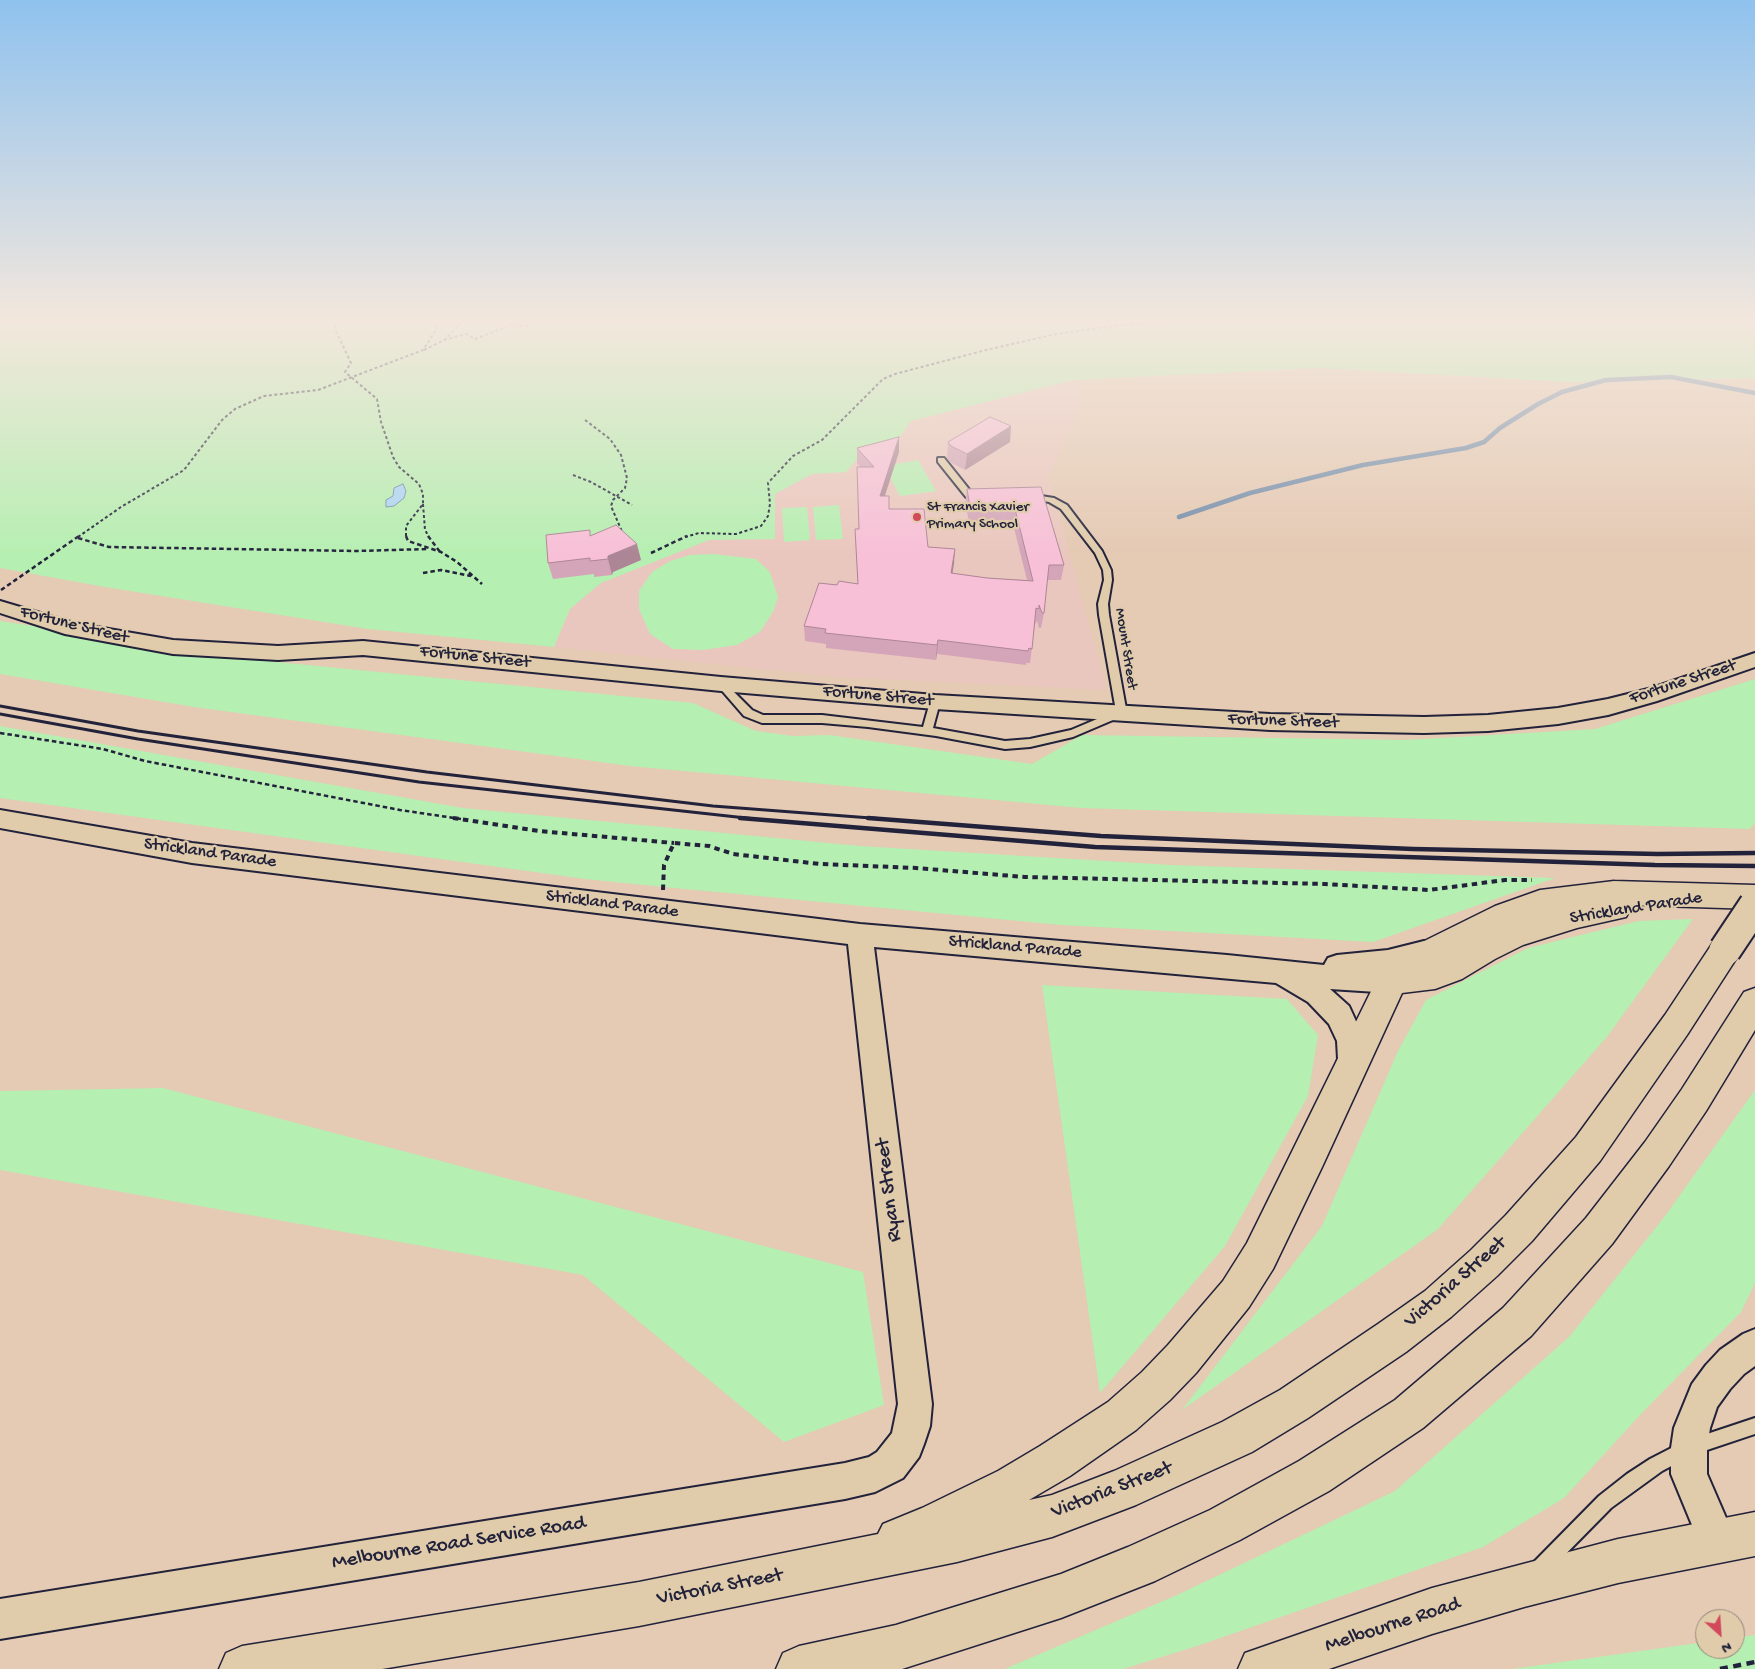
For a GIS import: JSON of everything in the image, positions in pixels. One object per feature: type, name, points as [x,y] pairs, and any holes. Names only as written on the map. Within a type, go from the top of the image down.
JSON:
[{"type":"main road","name":"Strickland Parade","points":[[1392,981],[1413,961],[1440,946],[1523,907],[1558,898],[1614,893],[1755,897]]},
{"type":"main road","name":"Strickland Parade","points":[[1392,981],[1427,978],[1443,974],[1514,935],[1577,916],[1655,902],[1712,897]]},
{"type":"main road","name":"Victoria Street","points":[[242,1669],[639,1604],[957,1540],[1052,1516],[1121,1490],[1237,1437],[1342,1374],[1438,1304],[1484,1263],[1551,1194],[1588,1149],[1755,905]]},
{"type":"main road","points":[[820,1568],[932,1526],[1013,1486],[1091,1438],[1122,1416],[1156,1386],[1208,1329],[1236,1294],[1260,1256],[1348,1077],[1392,981]]},
{"type":"main road","points":[[799,1669],[896,1648],[1061,1596],[1139,1565],[1225,1524],[1314,1476],[1409,1414],[1517,1322],[1599,1232],[1657,1154],[1694,1100],[1755,1002]]},
{"type":"main road","name":"Melbourne Road","points":[[1261,1669],[1432,1611],[1524,1585],[1618,1561],[1736,1537]]},
{"type":"main road","points":[[353,1669],[639,1604]]},
{"type":"street","name":"Fortune Street","points":[[0,607],[72,629],[173,647],[278,653],[363,648],[721,684],[935,702],[1270,722],[1424,725],[1488,723],[1558,716],[1608,707],[1657,694],[1755,660]]},
{"type":"street","name":"Strickland Parade","points":[[0,819],[192,853],[860,935],[1227,966],[1335,978],[1392,981]]},
{"type":"street","name":"Ryan Street","points":[[860,935],[915,1404],[912,1426],[906,1444]]},
{"type":"street","name":"Strickland Parade","points":[[1227,966],[1350,966],[1404,958],[1440,946]]},
{"type":"street","points":[[1258,969],[1296,981],[1322,998],[1333,1009],[1345,1025],[1351,1041],[1352,1059],[1348,1077]]},
{"type":"street","points":[[1736,1537],[1691,1480],[1689,1448],[1695,1417],[1704,1396],[1732,1362],[1755,1346]]},
{"type":"street","name":"Melbourne Road Service Road","points":[[0,1620],[845,1482],[875,1474],[890,1465],[906,1444]]},
{"type":"lane","points":[[941,460],[969,495],[974,498],[988,498]]},
{"type":"lane","name":"Mount Street","points":[[1023,496],[1033,495],[1051,500],[1064,507],[1099,553],[1107,570],[1108,580],[1103,604],[1119,714]]},
{"type":"lane","points":[[721,684],[748,713],[762,719],[841,720],[927,730],[1016,745],[1073,733],[1119,714]]},
{"type":"lane","points":[[927,730],[935,702]]},
{"type":"lane","name":"Melbourne Road","points":[[1524,1585],[1605,1502],[1648,1470],[1689,1448],[1755,1426]]},
{"type":"path","points":[[0,591],[142,493],[184,470],[222,420],[235,409],[260,398]]},
{"type":"path","points":[[377,398],[381,422],[393,457],[399,467],[419,484],[423,494],[422,504],[425,530],[434,546],[457,562],[482,584]]},
{"type":"path","points":[[651,553],[689,535],[699,533],[736,534],[761,526],[768,516],[770,504],[768,483],[793,456],[822,440],[862,398]]},
{"type":"path","points":[[585,420],[610,439],[621,455],[627,478],[625,488],[615,497],[611,506],[624,535]]},
{"type":"path","points":[[573,475],[591,482],[632,505]]},
{"type":"path","points":[[422,504],[410,518],[405,534],[408,541],[441,552]]},
{"type":"path","points":[[78,538],[108,547],[357,551],[428,549]]},
{"type":"path","points":[[423,573],[451,571],[474,576]]},
{"type":"path","points":[[0,733],[103,749],[145,761],[409,811],[539,832],[709,846],[733,854],[820,864],[1025,877],[1325,884],[1429,890],[1505,880],[1539,880]]},
{"type":"path","points":[[659,910],[664,887],[664,865],[674,843]]},
{"type":"path","points":[[1720,1669],[1755,1662]]},
{"type":"shaded area","name":"St Francis Xavier Primary School","points":[[1002,398],[1079,398],[1082,407],[1048,477],[1107,690],[837,677],[554,647],[570,609],[601,583],[709,540],[775,539],[775,494],[812,474],[846,472],[858,458],[892,447],[911,421]]},
{"type":"green space","points":[[0,398],[1002,398],[911,421],[893,447],[858,458],[846,472],[812,474],[775,494],[775,539],[709,540],[601,583],[570,609],[554,647],[368,629],[105,587],[0,568]]},
{"type":"green space","points":[[918,460],[936,491],[900,496],[884,466]]},
{"type":"green space","points":[[839,505],[843,539],[816,540],[813,507]]},
{"type":"green space","points":[[807,507],[810,540],[784,542],[782,508]]},
{"type":"green space","points":[[714,554],[756,559],[770,572],[778,597],[773,612],[760,632],[737,645],[703,650],[673,649],[650,634],[639,609],[639,591],[652,572],[670,561],[690,555]]},
{"type":"green space","points":[[0,621],[267,661],[693,703],[756,731],[793,736],[829,735],[1032,764],[1082,735],[1406,740],[1595,729],[1755,679],[1755,823],[1750,829],[1081,808],[630,766],[194,707],[0,674]]},
{"type":"green space","points":[[0,726],[463,808],[860,846],[1171,865],[1555,878],[1373,942],[1061,925],[664,887],[585,879],[0,798]]},
{"type":"green space","points":[[1693,919],[1606,1038],[1438,1229],[1182,1410],[1322,1226],[1398,1051],[1426,1000],[1528,948],[1638,921]]},
{"type":"green space","points":[[1042,985],[1287,999],[1318,1035],[1308,1096],[1225,1246],[1100,1393]]},
{"type":"green space","points":[[163,1088],[863,1272],[884,1405],[784,1442],[583,1275],[0,1170],[0,1091]]},
{"type":"green space","points":[[1755,1090],[1755,1283],[1741,1312],[1641,1414],[1564,1498],[1483,1547],[1197,1646],[1123,1669],[1005,1669],[1177,1595],[1395,1491],[1569,1337],[1665,1216]]},
{"type":"green space","points":[[1755,1635],[1755,1669],[1512,1669],[1695,1643],[1695,1659],[1745,1659],[1745,1636]]},
{"type":"water","points":[[403,484],[406,491],[404,498],[394,506],[386,507],[386,500],[393,496],[394,488]]},
{"type":"building","points":[[990,417],[1011,426],[967,454],[951,446],[948,442]]},
{"type":"building","points":[[899,437],[880,496],[889,496],[889,509],[924,509],[928,547],[955,549],[951,573],[1033,581],[1014,505],[970,507],[967,489],[1041,487],[1064,565],[1049,565],[1044,613],[1042,613],[1039,605],[1039,609],[1036,608],[1032,649],[1029,648],[1028,651],[938,640],[937,645],[825,633],[826,629],[804,626],[819,583],[837,585],[839,581],[858,584],[855,529],[859,529],[857,467],[874,467],[857,448]]},
{"type":"building","points":[[616,525],[637,544],[608,556],[608,559],[590,561],[590,558],[548,563],[546,535],[590,530],[590,536]]},
{"type":"waterway","points":[[1179,517],[1250,493],[1363,465],[1466,448],[1484,442],[1500,428],[1550,398]]},
{"type":"railway","points":[[0,706],[138,731],[427,772],[713,806],[884,819]]},
{"type":"railway","points":[[0,714],[138,739],[419,782],[755,819]]},
{"type":"railway","points":[[740,818],[1095,847],[1655,865],[1755,866]]},
{"type":"railway","points":[[868,818],[1101,836],[1413,849],[1658,854],[1755,853]]},
{"type":"place","name":"St Francis Xavier Primary School","points":[[917,517]]}]
